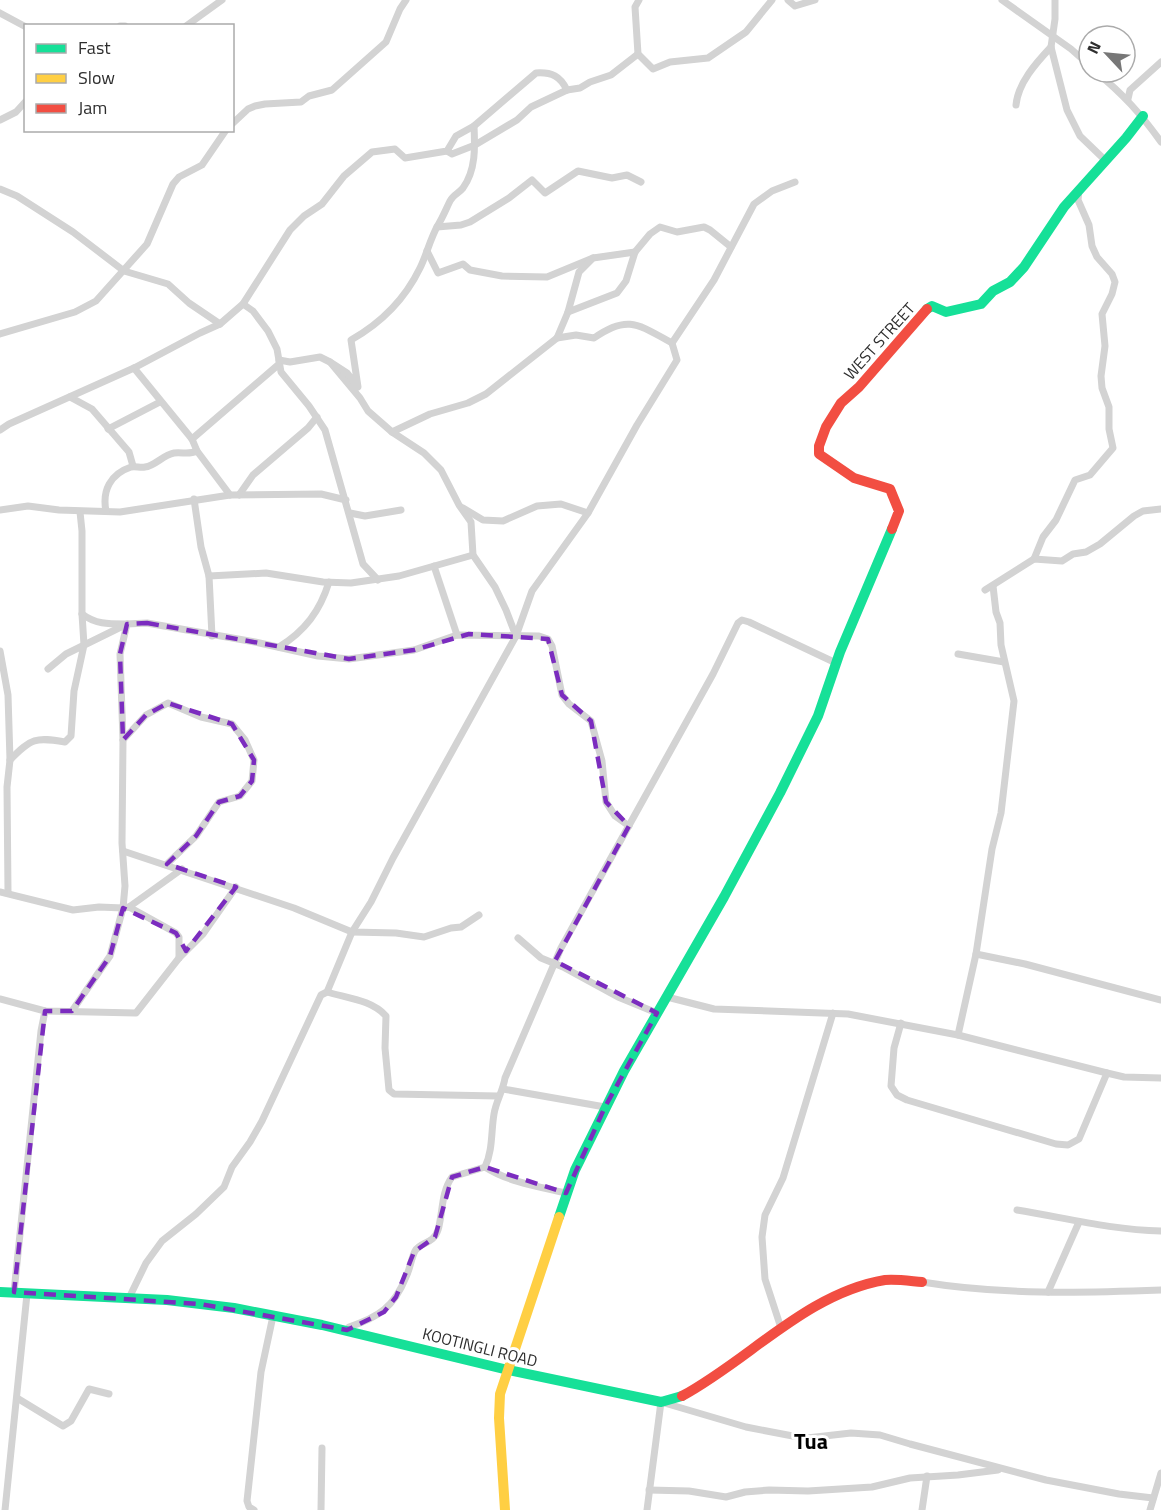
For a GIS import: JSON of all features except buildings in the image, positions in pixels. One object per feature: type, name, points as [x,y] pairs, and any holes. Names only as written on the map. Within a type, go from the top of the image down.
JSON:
[{"type":"street","points":[[189,24],[222,0]]},
{"type":"street","points":[[234,122],[248,109],[255,106],[301,102],[309,96],[332,90],[386,42],[406,0]]},
{"type":"street","points":[[639,0],[635,7],[638,54],[653,69],[670,62],[708,58],[746,32],[772,0]]},
{"type":"street","points":[[788,0],[795,6],[815,0]]},
{"type":"street","points":[[1002,0],[1077,54]]},
{"type":"street","points":[[1055,0],[1050,47],[1067,110],[1080,136],[1106,160]]},
{"type":"street","points":[[0,13],[24,26]]},
{"type":"street","points":[[1016,105],[1017,94],[1037,62],[1050,47]]},
{"type":"street","points":[[0,430],[134,368],[220,324],[243,304],[290,230],[304,216],[322,204],[344,176],[372,152],[395,149],[405,158],[447,151],[452,154],[475,145],[517,120],[531,107],[567,90],[580,88],[611,75],[638,54]]},
{"type":"street","points":[[1119,92],[1130,90],[1161,62]]},
{"type":"street","points":[[447,151],[456,136],[474,126],[536,73],[546,72],[562,80],[567,90]]},
{"type":"street","points":[[1110,84],[1128,99],[1161,142]]},
{"type":"street","points":[[1128,99],[1130,90]]},
{"type":"street","points":[[0,120],[16,112],[24,103]]},
{"type":"street","name":"WEST STREET","points":[[836,663],[899,511],[896,497],[885,484],[858,480],[819,454],[819,446],[826,427],[841,403],[859,387],[925,311],[932,306],[946,312],[981,304],[993,291],[1010,282],[1024,267],[1065,207],[1143,116]]},
{"type":"street","points":[[192,439],[279,363],[320,357],[346,373],[358,387],[351,340],[381,320],[410,286],[428,251],[437,227],[445,216],[450,200],[464,186],[473,166],[474,126]]},
{"type":"street","points":[[0,334],[75,312],[96,301],[147,244],[173,184],[179,177],[195,170],[206,161],[224,132]]},
{"type":"street","points":[[437,227],[470,222],[509,198],[532,180],[545,193],[578,171],[609,178],[627,175],[641,182]]},
{"type":"street","points":[[672,343],[709,289],[757,202],[772,191],[795,182]]},
{"type":"street","points":[[0,189],[17,196],[73,232],[124,271],[168,284],[189,303],[220,324]]},
{"type":"street","points":[[1034,560],[1043,537],[1056,520],[1075,480],[1090,476],[1113,448],[1109,429],[1109,407],[1102,388],[1101,376],[1105,346],[1102,314],[1115,282],[1112,273],[1096,257],[1089,225],[1078,200],[1079,190]]},
{"type":"street","points":[[568,312],[617,293],[626,281],[635,252],[657,229],[663,227],[677,232],[704,227],[731,247]]},
{"type":"street","points":[[428,251],[438,273],[463,264],[470,270],[502,276],[547,277],[593,258],[635,252]]},
{"type":"street","points":[[392,432],[430,414],[468,403],[486,394],[557,338],[568,312],[579,272],[593,258]]},
{"type":"street","points":[[243,304],[253,311],[268,331],[275,344],[281,372],[316,417],[328,437],[363,564],[378,580]]},
{"type":"street","points":[[129,1298],[141,1272],[162,1241],[196,1214],[224,1186],[232,1167],[250,1142],[321,995],[327,992],[352,932],[371,902],[516,636],[532,591],[588,513],[637,425],[677,360],[672,343],[643,327],[625,323],[609,327],[594,338],[576,335],[557,338]]},
{"type":"street","points":[[330,362],[368,411],[392,432],[424,453],[441,470],[459,505],[471,522],[473,555],[495,588],[516,636]]},
{"type":"street","points":[[134,368],[192,439],[197,451],[230,495]]},
{"type":"street","points":[[70,397],[92,409],[129,452],[133,466]]},
{"type":"street","points":[[108,429],[160,402]]},
{"type":"street","points":[[239,495],[253,475],[308,428],[316,417]]},
{"type":"street","points":[[106,512],[104,494],[108,483],[120,472],[133,466],[145,467],[176,452],[191,454],[197,451]]},
{"type":"street","points":[[0,510],[28,506],[80,512],[120,512],[230,495],[321,494],[346,500]]},
{"type":"street","points":[[194,499],[201,547],[209,576],[212,636]]},
{"type":"street","points":[[459,505],[483,520],[503,521],[537,506],[561,504],[588,513]]},
{"type":"street","points":[[986,590],[1034,560],[1062,561],[1073,554],[1086,552],[1100,544],[1134,516],[1143,511],[1161,509]]},
{"type":"street","points":[[350,513],[365,516],[400,510]]},
{"type":"street","points":[[10,760],[33,740],[41,738],[65,742],[71,736],[74,691],[84,645],[80,512]]},
{"type":"street","points":[[209,576],[266,573],[351,583],[378,580],[473,555]]},
{"type":"street","points":[[435,566],[457,635]]},
{"type":"street","points":[[279,648],[294,639],[312,620],[324,598],[328,582]]},
{"type":"street","points":[[958,1035],[975,954],[992,849],[1001,813],[1014,701],[1004,662],[993,586]]},
{"type":"street","points":[[82,614],[91,621],[105,624],[141,622],[336,659],[364,658],[414,650],[457,635],[539,636],[548,639],[552,646],[562,695],[569,704],[591,721],[602,761],[606,802],[615,816],[629,826]]},
{"type":"street","points":[[485,1167],[490,1152],[494,1114],[505,1078],[554,964],[718,665],[738,623],[742,620],[749,622],[836,663],[818,716],[780,793],[605,1107],[566,1193],[539,1281],[500,1394],[499,1418],[506,1510]]},
{"type":"street","points":[[48,669],[66,654],[127,624]]},
{"type":"street","points":[[72,1011],[110,956],[126,907],[120,654],[127,624]]},
{"type":"street","points":[[0,651],[8,695],[10,760],[3,788],[4,892],[73,910],[126,907],[176,933],[179,937],[179,958]]},
{"type":"street","points":[[958,654],[1004,662]]},
{"type":"street","points":[[123,740],[146,715],[168,703],[201,717],[232,724],[245,740],[254,760],[252,781],[240,796],[219,802],[196,836],[166,864]]},
{"type":"street","points":[[123,851],[236,887],[352,932],[396,933],[424,937],[461,927],[479,915]]},
{"type":"street","points":[[126,907],[182,869]]},
{"type":"street","points":[[0,999],[45,1011],[136,1013],[179,958],[203,934],[236,887]]},
{"type":"street","points":[[518,938],[541,958],[603,987],[618,997],[657,1013]]},
{"type":"street","points":[[975,954],[1025,964],[1161,999]]},
{"type":"street","points":[[327,992],[368,1003],[386,1016],[385,1048],[389,1090],[394,1094],[501,1092],[605,1107]]},
{"type":"street","points":[[667,997],[714,1009],[848,1014],[958,1035],[1124,1077],[1161,1078]]},
{"type":"street","points":[[14,1292],[45,1011]]},
{"type":"street","points":[[781,1328],[765,1279],[762,1237],[765,1215],[783,1178],[832,1013]]},
{"type":"street","points":[[901,1023],[894,1048],[891,1086],[897,1095],[1056,1144],[1068,1145],[1079,1139],[1107,1073]]},
{"type":"street","points":[[347,1330],[371,1320],[384,1311],[396,1297],[405,1280],[414,1252],[419,1246],[435,1237],[446,1190],[452,1177],[485,1167],[528,1184],[566,1193]]},
{"type":"street","points":[[1017,1210],[1131,1230],[1161,1231]]},
{"type":"street","points":[[1048,1292],[1079,1222]]},
{"type":"street","points":[[661,1402],[678,1398],[693,1390],[781,1328],[846,1290],[887,1280],[976,1289],[1048,1292],[1161,1290]]},
{"type":"street","name":"KOOTINGLI ROAD","points":[[0,1292],[200,1304],[273,1316],[347,1330],[508,1370],[661,1402]]},
{"type":"street","points":[[5,1510],[27,1294]]},
{"type":"street","points":[[254,1510],[249,1507],[248,1501],[261,1372],[273,1316]]},
{"type":"street","points":[[18,1398],[63,1426],[67,1426],[87,1391],[93,1390],[109,1394]]},
{"type":"street","points":[[661,1402],[746,1427],[798,1437],[851,1433],[880,1435],[1046,1480],[1119,1494],[1154,1498]]},
{"type":"street","points":[[647,1510],[661,1402]]},
{"type":"street","points":[[321,1510],[322,1448]]},
{"type":"street","points":[[649,1490],[689,1491],[726,1497],[745,1492],[769,1490],[808,1491],[872,1487],[927,1476],[958,1475],[1001,1469]]},
{"type":"street","points":[[1150,1510],[1161,1473]]},
{"type":"street","points":[[922,1510],[927,1476]]},
{"type":"highlighted area","points":[[147,623],[349,659],[414,650],[469,634],[548,639],[562,695],[591,721],[606,802],[629,826],[555,961],[657,1013],[605,1107],[566,1193],[485,1167],[452,1177],[435,1237],[414,1252],[396,1297],[384,1312],[347,1330],[200,1304],[14,1292],[45,1011],[72,1011],[110,956],[123,908],[176,933],[186,951],[236,887],[167,864],[196,836],[219,802],[240,796],[252,781],[254,760],[232,724],[168,703],[146,715],[123,740],[120,654],[127,624]]},
{"type":"traffic: fast","points":[[927,309],[932,306],[946,312],[981,304],[993,291],[1010,282],[1024,267],[1064,207],[1143,116]]},
{"type":"traffic: fast","points":[[559,1217],[575,1170],[624,1071],[724,897],[818,716],[840,652],[892,529]]},
{"type":"traffic: fast","points":[[0,1292],[167,1300],[234,1308],[322,1325],[508,1370],[661,1402],[682,1396]]},
{"type":"traffic: slow","points":[[505,1510],[499,1418],[500,1394],[559,1217]]},
{"type":"traffic: jam","points":[[892,529],[899,511],[890,489],[854,478],[819,454],[819,446],[826,427],[841,403],[859,387],[927,309]]},
{"type":"traffic: jam","points":[[682,1396],[731,1365],[779,1329],[830,1299],[857,1287],[885,1280],[922,1282]]},
{"type":"district","name":"Tua","points":[[811,1441]]}]
